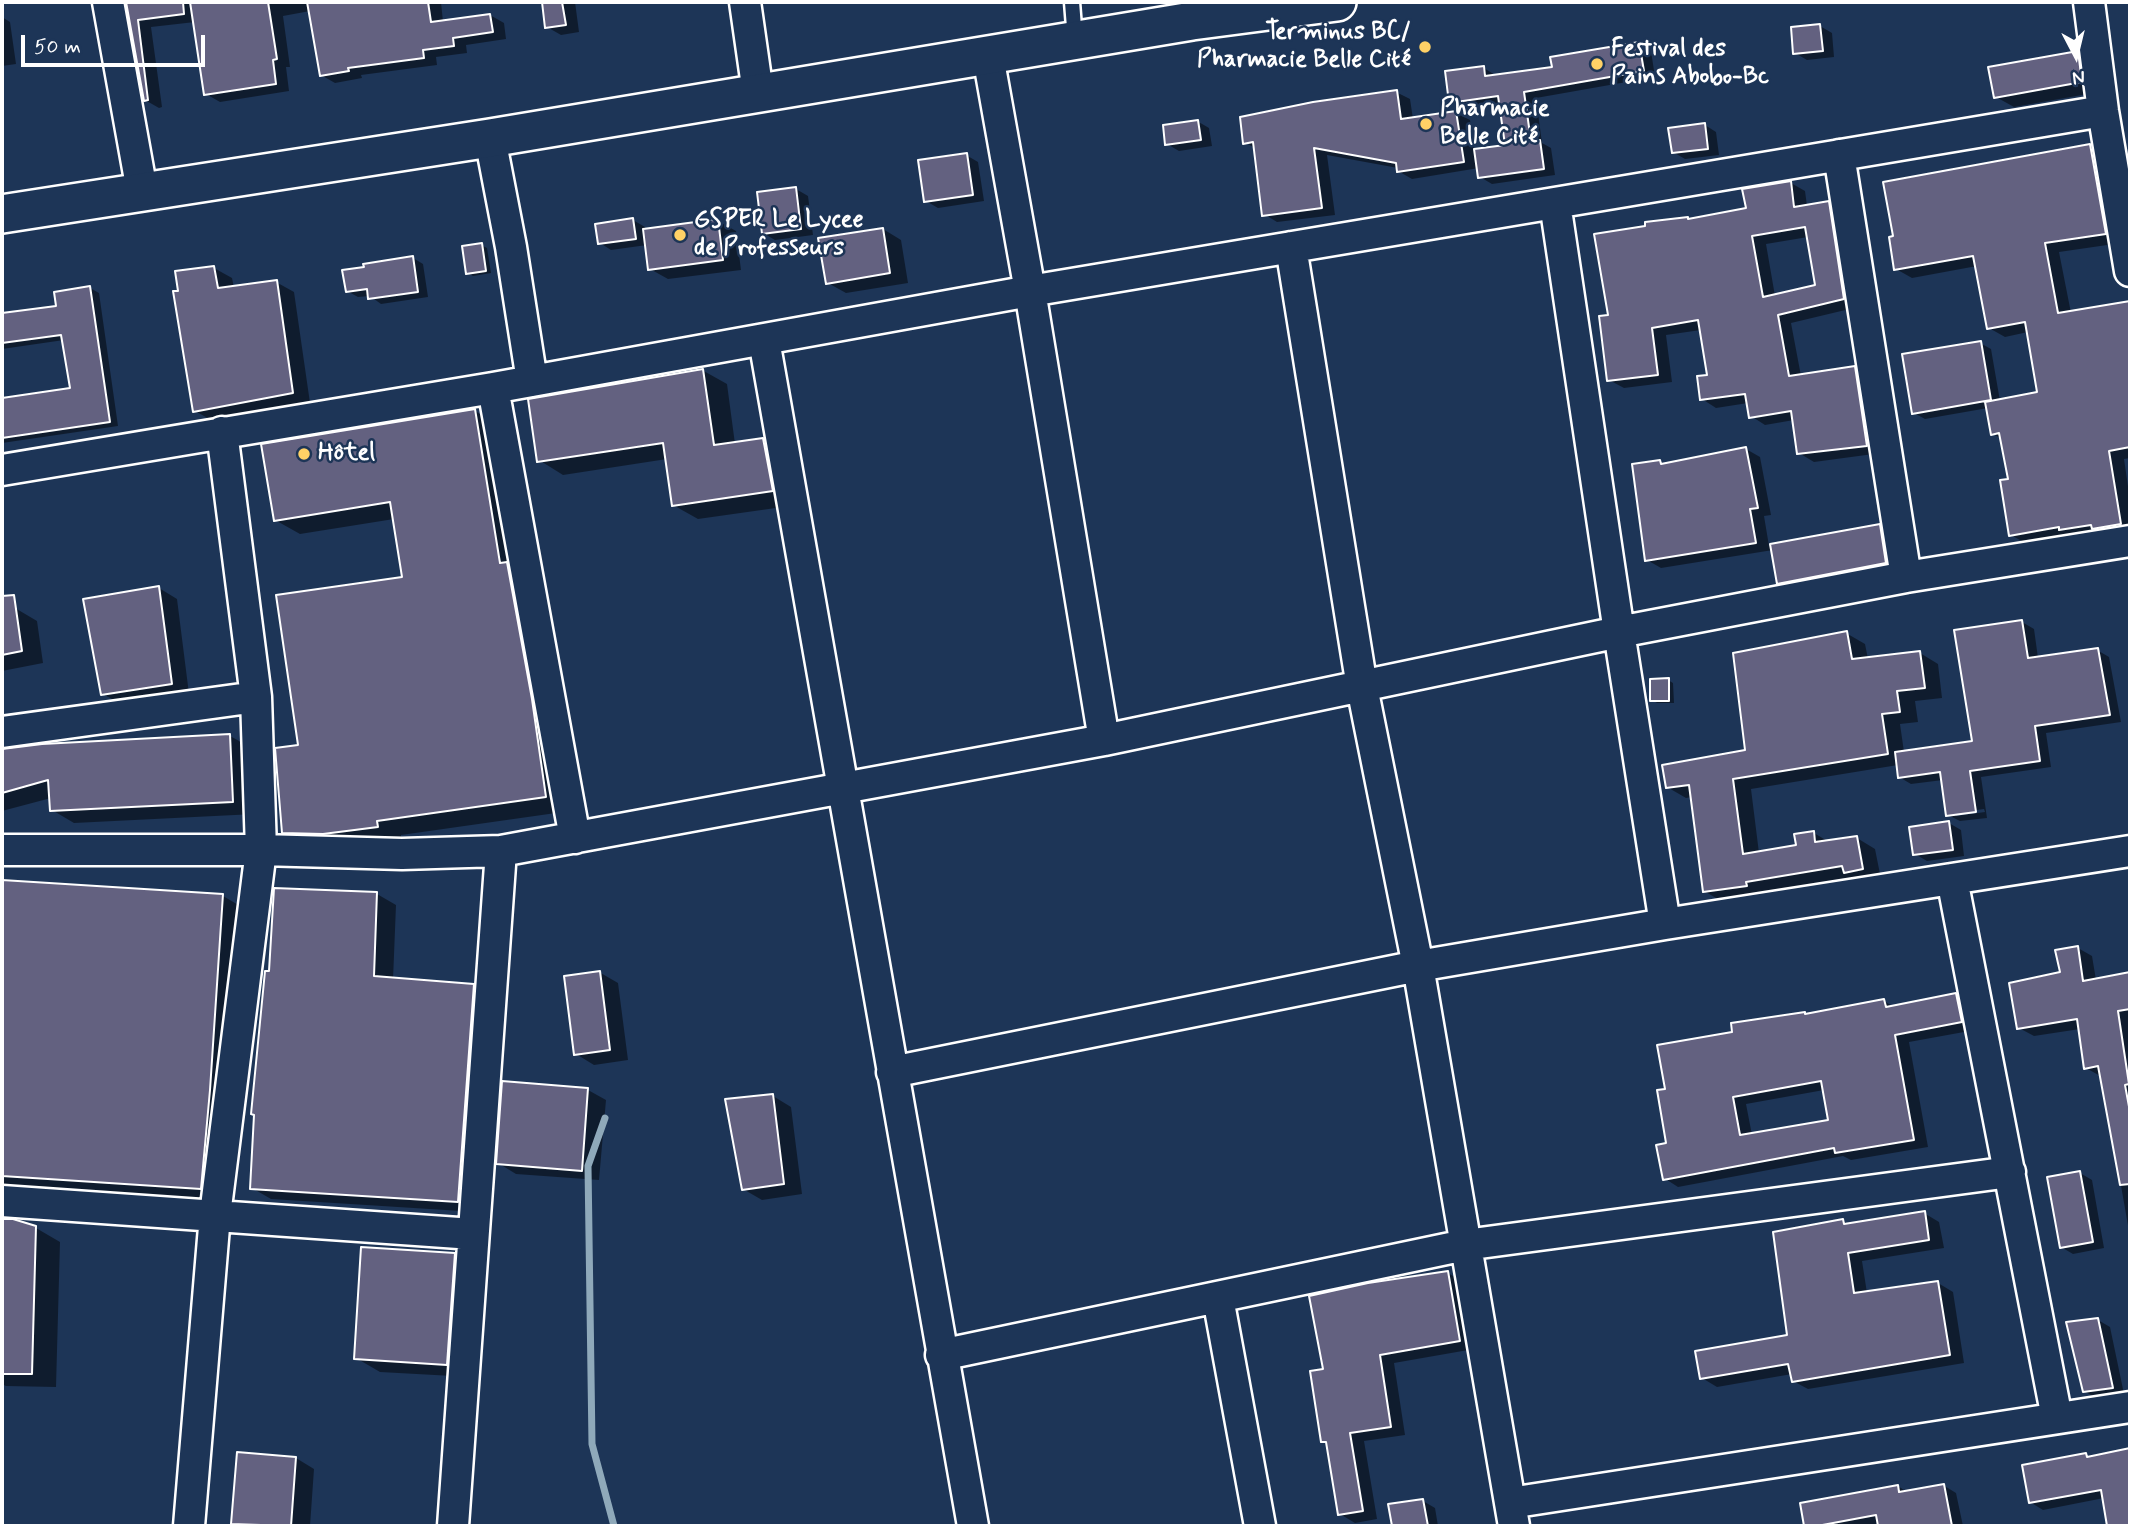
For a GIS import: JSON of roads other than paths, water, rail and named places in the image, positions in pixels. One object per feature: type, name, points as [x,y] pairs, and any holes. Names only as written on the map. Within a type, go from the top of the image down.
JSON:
[{"type":"street","points":[[108,2],[142,191]]},
{"type":"street","points":[[745,2],[758,93]]},
{"type":"street","points":[[2,214],[490,138],[1192,21],[1337,2]]},
{"type":"street","points":[[2089,2],[2103,111],[2129,255]]},
{"type":"street","points":[[988,56],[1030,291],[1104,740]]},
{"type":"street","points":[[2,470],[493,388],[1030,291],[2103,111]]},
{"type":"street","points":[[490,138],[511,247],[532,381]]},
{"type":"street","points":[[1839,155],[1906,577]]},
{"type":"street","points":[[1555,203],[1665,924]]},
{"type":"street","points":[[1291,247],[1362,687],[1418,966],[1512,1515],[2130,1407]]},
{"type":"street","points":[[764,340],[973,1526]]},
{"type":"street","points":[[493,388],[575,838]]},
{"type":"street","points":[[189,1526],[215,1215],[261,850],[256,697],[222,432]]},
{"type":"street","points":[[2,850],[261,850],[402,854],[501,851],[1104,740],[1619,632],[1906,577],[2130,541]]},
{"type":"street","points":[[2,732],[256,697]]},
{"type":"street","points":[[453,1526],[501,851]]},
{"type":"street","points":[[892,1072],[1418,966],[2130,851]]},
{"type":"street","points":[[1952,878],[2057,1418]]},
{"type":"street","points":[[941,1355],[1465,1245],[2010,1172]]},
{"type":"street","points":[[2,1201],[473,1234]]},
{"type":"street","points":[[1219,1298],[1260,1526]]},
{"type":"lane","points":[[1072,2],[1075,41]]},
{"type":"waterway","points":[[605,1118],[588,1166],[592,1444],[614,1526]]},
{"type":"place","name":"Terminus BC/ Pharmacie Belle Cité","points":[[1425,47]]},
{"type":"place","name":"Festival des Pains Abobo-Bc","points":[[1597,64]]},
{"type":"place","name":"Pharmacie Belle Cité","points":[[1426,124]]},
{"type":"place","name":"GSPER Le Lycee de Professeurs","points":[[680,235]]},
{"type":"place","name":"Hôtel","points":[[304,454]]}]
